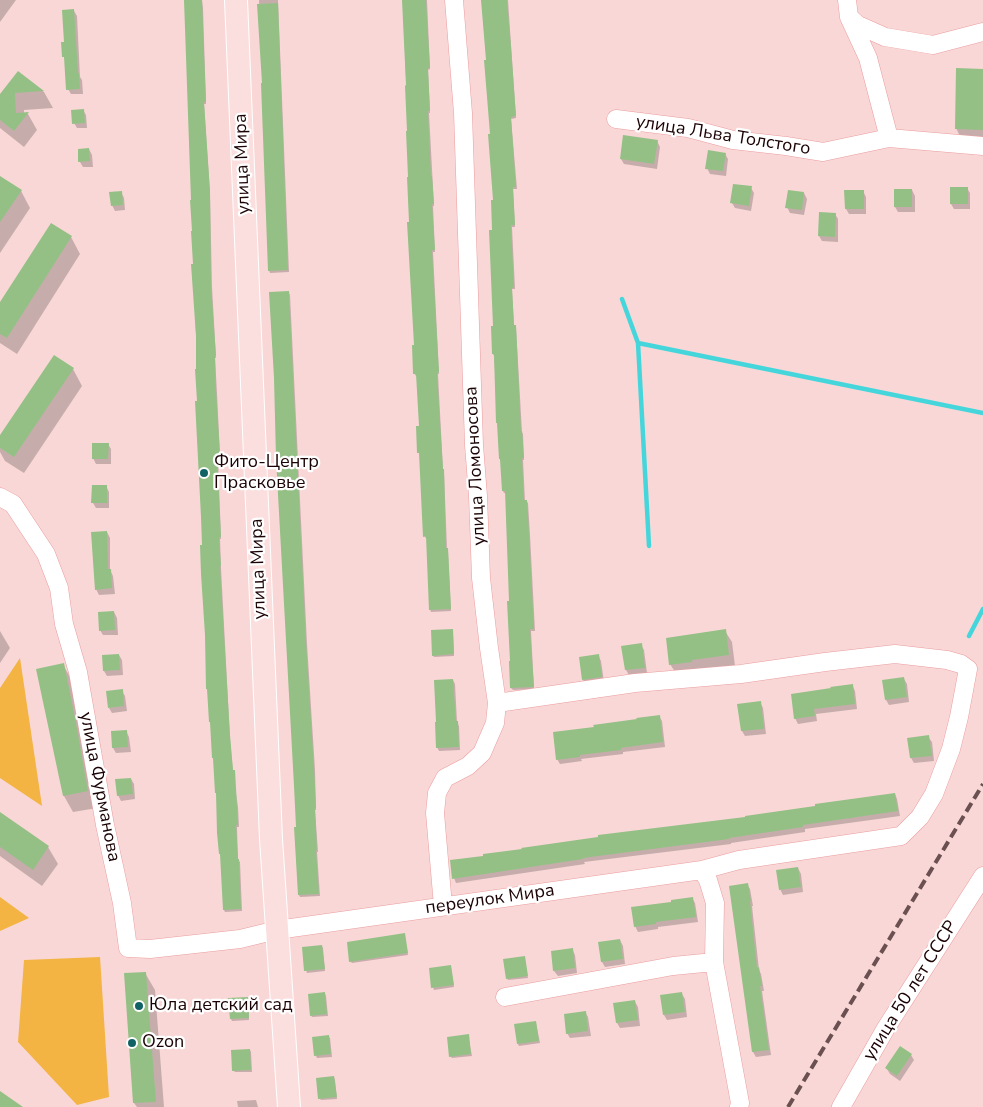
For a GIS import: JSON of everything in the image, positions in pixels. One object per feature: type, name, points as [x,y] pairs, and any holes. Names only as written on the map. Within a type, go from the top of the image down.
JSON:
[{"type":"main road","name":"улица Мира","points":[[236,0],[271,829],[289,1107]]},
{"type":"street","name":"улица Ломоносова","points":[[443,906],[435,813],[437,792],[445,778],[468,766],[482,753],[496,724],[497,703],[481,578],[474,445],[463,113],[454,0]]},
{"type":"street","points":[[848,8],[858,25],[885,37],[933,45],[983,32]]},
{"type":"street","points":[[848,8],[868,58],[889,138]]},
{"type":"street","name":"улица Льва Толстого","points":[[616,119],[688,128],[733,140],[822,152],[889,138],[983,146]]},
{"type":"street","name":"улица Фурманова","points":[[0,497],[13,504],[46,554],[59,588],[64,624],[78,672],[105,825],[122,904],[128,948],[150,949],[240,939],[277,930]]},
{"type":"street","name":"переулок Мира","points":[[277,930],[702,870],[739,860],[901,836],[920,817],[934,794],[951,748],[968,669],[961,664],[947,660],[896,654],[742,674],[635,683],[497,703]]},
{"type":"street","points":[[702,870],[708,880],[715,903],[714,962],[740,1103],[739,1107]]},
{"type":"street","name":"улица 50 лет СССР","points":[[841,1107],[886,1028],[983,876]]},
{"type":"street","points":[[505,997],[673,966],[714,962]]},
{"type":"shaded area","points":[[20,658],[42,806],[0,778],[0,688]]},
{"type":"shaded area","points":[[0,897],[29,918],[0,931]]},
{"type":"shaded area","points":[[100,957],[109,1097],[77,1105],[18,1042],[24,960]]},
{"type":"building","points":[[184,0],[202,0],[206,102],[204,102],[210,191],[211,284],[220,454],[217,455],[221,537],[219,537],[220,566],[230,735],[233,770],[235,770],[238,825],[236,825],[241,909],[223,910],[216,793],[206,689],[201,574],[200,545],[202,545],[195,401],[197,401],[195,369],[196,336],[191,264],[193,264]]},
{"type":"building","points":[[402,0],[426,0],[430,68],[428,68],[430,111],[428,111],[434,204],[432,204],[435,250],[432,250],[439,372],[437,373],[451,609],[429,610],[426,536],[423,537],[419,453],[417,453],[416,426],[419,426],[416,374],[413,374],[412,345],[414,345],[407,222],[409,222],[406,85]]},
{"type":"building","points":[[481,0],[507,0],[511,47],[516,116],[511,117],[516,187],[513,187],[515,225],[511,225],[514,287],[512,288],[524,458],[522,458],[524,500],[527,500],[529,532],[534,629],[530,629],[534,687],[510,688],[505,491],[502,491],[496,423],[494,354],[492,354],[491,326],[493,326],[489,230],[492,230],[491,200],[493,200]]},
{"type":"building","points":[[278,3],[288,270],[268,271],[262,83],[257,4]]},
{"type":"building","points":[[74,9],[80,89],[66,90],[61,42],[64,42],[62,10]]},
{"type":"building","points":[[956,68],[983,69],[983,130],[955,129]]},
{"type":"building","points":[[18,71],[44,91],[15,93],[16,113],[29,112],[14,131],[0,120],[0,94]]},
{"type":"building","points":[[84,109],[85,123],[72,124],[71,110]]},
{"type":"building","points":[[623,135],[658,140],[654,164],[620,159]]},
{"type":"building","points":[[89,148],[90,161],[78,162],[78,149]]},
{"type":"building","points":[[708,150],[726,153],[723,171],[705,169]]},
{"type":"building","points":[[0,176],[22,190],[0,222]]},
{"type":"building","points":[[733,184],[752,186],[749,206],[730,203]]},
{"type":"building","points":[[950,187],[968,187],[968,204],[950,204]]},
{"type":"building","points":[[894,189],[912,189],[912,207],[894,207]]},
{"type":"building","points":[[788,190],[804,192],[802,210],[785,208]]},
{"type":"building","points":[[844,190],[864,190],[864,209],[845,209]]},
{"type":"building","points":[[122,191],[123,205],[111,206],[109,192]]},
{"type":"building","points":[[819,212],[836,213],[835,237],[818,236]]},
{"type":"building","points":[[51,223],[72,236],[7,338],[0,334],[0,302]]},
{"type":"building","points":[[289,291],[319,894],[298,895],[269,292]]},
{"type":"building","points":[[54,355],[74,368],[14,457],[0,448],[0,435]]},
{"type":"building","points":[[92,443],[109,443],[108,459],[92,459]]},
{"type":"building","points":[[92,485],[107,485],[107,503],[91,503]]},
{"type":"building","points":[[107,531],[108,569],[111,569],[112,588],[95,590],[91,532]]},
{"type":"building","points":[[114,611],[115,630],[99,631],[98,612]]},
{"type":"building","points":[[453,629],[454,654],[432,656],[431,630]]},
{"type":"building","points":[[726,629],[729,655],[669,665],[666,638]]},
{"type":"building","points":[[642,643],[645,668],[625,670],[621,646]]},
{"type":"building","points":[[119,654],[120,670],[103,671],[102,655]]},
{"type":"building","points":[[599,654],[602,677],[582,680],[579,657]]},
{"type":"building","points":[[64,663],[88,791],[63,796],[36,669]]},
{"type":"building","points":[[904,677],[907,697],[885,700],[882,680]]},
{"type":"building","points":[[453,679],[459,747],[436,748],[434,680]]},
{"type":"building","points":[[853,684],[855,704],[814,709],[815,716],[794,719],[791,694]]},
{"type":"building","points":[[123,689],[124,706],[108,708],[106,691]]},
{"type":"building","points":[[761,701],[764,729],[741,731],[737,704]]},
{"type":"building","points":[[660,715],[663,742],[556,760],[553,732]]},
{"type":"building","points":[[127,730],[128,747],[112,748],[111,731]]},
{"type":"building","points":[[929,735],[932,756],[910,758],[907,738]]},
{"type":"building","points":[[131,778],[133,794],[117,796],[115,779]]},
{"type":"building","points":[[895,793],[898,811],[803,825],[803,827],[729,839],[583,858],[452,879],[450,860],[598,837],[598,835],[745,817],[815,806],[815,804]]},
{"type":"building","points":[[0,812],[49,846],[33,870],[0,847]]},
{"type":"building","points":[[798,867],[801,887],[779,890],[776,870]]},
{"type":"building","points":[[748,883],[757,968],[759,967],[762,986],[760,986],[769,1050],[752,1052],[729,886]]},
{"type":"building","points":[[693,897],[696,917],[634,927],[631,907]]},
{"type":"building","points":[[405,933],[408,953],[349,962],[347,942]]},
{"type":"building","points":[[620,939],[623,959],[601,962],[598,942]]},
{"type":"building","points":[[322,945],[325,969],[304,971],[302,947]]},
{"type":"building","points":[[573,948],[575,968],[553,971],[551,951]]},
{"type":"building","points":[[525,956],[528,976],[506,979],[503,959]]},
{"type":"building","points":[[451,965],[454,985],[431,988],[429,968]]},
{"type":"building","points":[[146,972],[156,1102],[133,1103],[124,973]]},
{"type":"building","points":[[325,992],[327,1014],[310,1016],[308,994]]},
{"type":"building","points":[[682,992],[685,1012],[663,1015],[660,995]]},
{"type":"building","points":[[248,997],[249,1018],[230,1019],[228,998]]},
{"type":"building","points":[[635,1000],[638,1020],[616,1023],[613,1003]]},
{"type":"building","points":[[586,1011],[588,1031],[566,1034],[564,1014]]},
{"type":"building","points":[[536,1021],[539,1041],[517,1044],[514,1024]]},
{"type":"building","points":[[469,1034],[471,1054],[449,1057],[447,1037]]},
{"type":"building","points":[[329,1035],[331,1054],[314,1056],[312,1037]]},
{"type":"building","points":[[900,1046],[912,1054],[897,1076],[885,1068]]},
{"type":"building","points":[[250,1049],[251,1070],[232,1071],[231,1050]]},
{"type":"building","points":[[334,1076],[337,1097],[318,1099],[316,1078]]},
{"type":"building","points":[[0,1091],[23,1107],[0,1107]]},
{"type":"waterway","points":[[622,299],[638,343],[649,546]]},
{"type":"waterway","points":[[638,343],[983,413]]},
{"type":"waterway","points":[[969,636],[983,609]]},
{"type":"railway","points":[[788,1107],[983,784]]},
{"type":"place","name":"Фито-Центр Прасковье","points":[[204,473]]},
{"type":"place","name":"Юла детский сад","points":[[139,1006]]},
{"type":"place","name":"Ozon","points":[[132,1043]]}]
